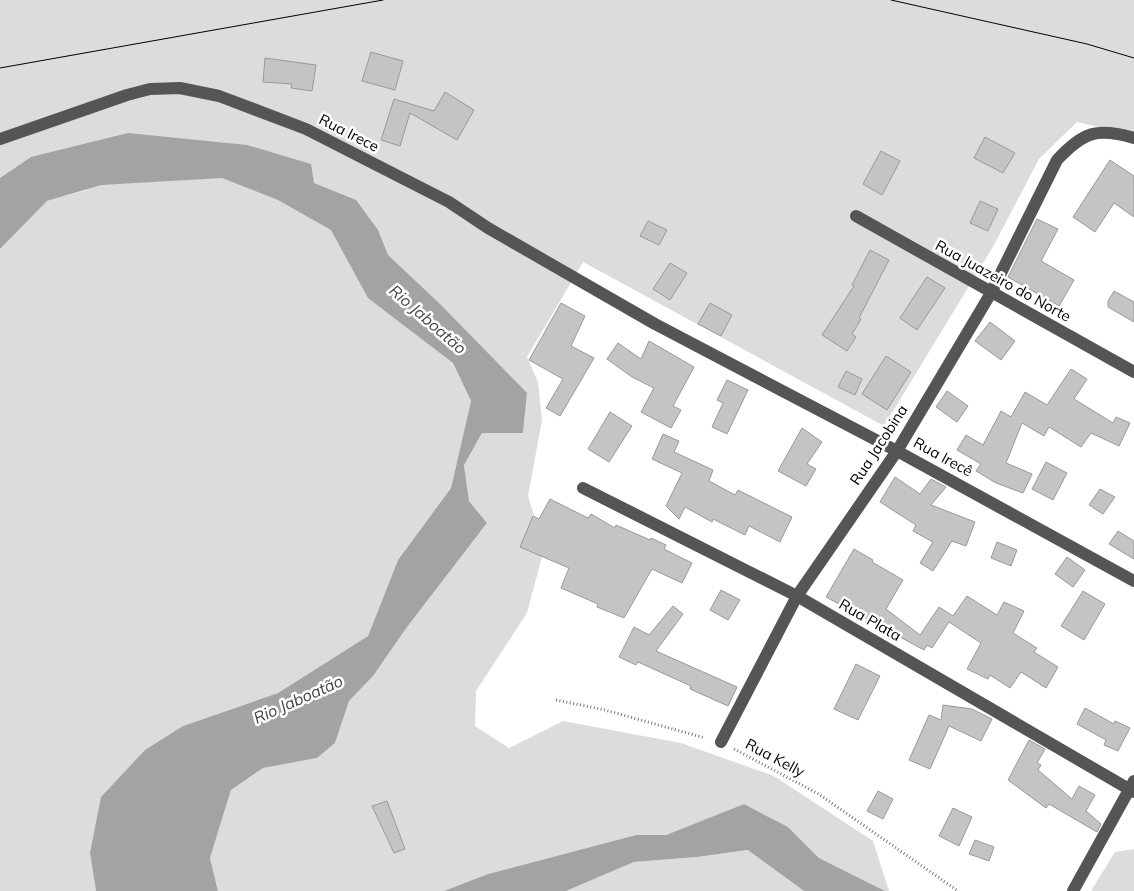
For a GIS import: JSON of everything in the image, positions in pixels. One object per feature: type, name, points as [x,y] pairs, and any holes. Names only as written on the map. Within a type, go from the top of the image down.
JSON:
[{"type":"street","name":"Rua Irece","points":[[0,139],[127,95],[150,89],[180,88],[219,96],[306,129],[449,202],[488,228],[655,324]]},
{"type":"street","name":"Rua Jacobina","points":[[721,742],[797,596],[897,451],[991,293],[1057,160],[1073,142],[1092,133],[1112,131],[1134,138]]},
{"type":"street","name":"Rua Juazeiro do Norte","points":[[856,216],[1134,372]]},
{"type":"street","name":"Rua Irecê","points":[[655,324],[897,451],[1134,581]]},
{"type":"street","name":"Rua Plata","points":[[582,488],[797,596],[1132,787]]},
{"type":"street","points":[[1073,891],[1132,787]]},
{"type":"path","name":"Rua Kelly","points":[[556,700],[605,710],[721,742],[817,793],[958,891]]},
{"type":"shaded area","points":[[0,0],[1134,0],[1134,135],[1077,122],[1039,159],[994,245],[884,426],[583,262],[527,357],[538,382],[542,420],[528,496],[544,549],[527,613],[476,691],[475,726],[509,748],[563,721],[681,743],[774,776],[873,841],[889,891],[885,891],[819,858],[788,827],[744,804],[666,835],[636,835],[488,874],[444,891],[218,891],[210,858],[231,790],[263,768],[317,758],[335,743],[349,701],[373,676],[407,627],[487,523],[469,501],[464,465],[482,433],[523,433],[527,393],[513,380],[424,340],[453,363],[471,401],[451,488],[398,560],[368,636],[278,693],[183,726],[90,853],[96,891],[0,891],[0,249],[47,201],[86,190],[24,162],[0,178]]},
{"type":"shaded area","points":[[1134,849],[1134,891],[1091,891],[1115,852]]},
{"type":"shaded area","points":[[749,850],[804,891],[566,891],[634,862],[697,857]]},
{"type":"water","name":"Rio Jaboatão","points":[[128,133],[247,145],[311,164],[314,183],[356,200],[378,230],[388,255],[440,304],[527,393],[523,433],[482,433],[464,465],[469,501],[487,523],[407,627],[373,676],[349,701],[335,743],[317,758],[263,768],[231,790],[210,858],[218,891],[96,891],[90,853],[101,797],[145,750],[183,726],[278,693],[368,636],[398,560],[451,488],[471,401],[453,363],[368,298],[331,230],[278,200],[222,178],[101,185],[47,201],[0,249],[0,178],[31,157]]},
{"type":"water","points":[[744,804],[788,827],[819,858],[885,891],[804,891],[748,850],[697,857],[634,862],[566,891],[444,891],[488,874],[636,835],[666,835]]},
{"type":"building","points":[[371,52],[403,61],[395,90],[362,81]]},
{"type":"building","points":[[265,58],[316,65],[312,91],[291,88],[292,84],[263,82]]},
{"type":"building","points":[[445,92],[474,110],[457,140],[410,113],[400,146],[381,140],[394,99],[434,111]]},
{"type":"building","points":[[985,137],[1015,153],[1003,173],[974,158]]},
{"type":"building","points":[[881,151],[900,161],[882,195],[863,184]]},
{"type":"building","points":[[1110,160],[1134,176],[1134,217],[1114,203],[1095,232],[1073,217]]},
{"type":"building","points":[[980,201],[998,209],[988,231],[970,223]]},
{"type":"building","points":[[1037,219],[1058,229],[1041,261],[1074,280],[1059,306],[1008,277]]},
{"type":"building","points":[[648,221],[667,230],[659,245],[640,236]]},
{"type":"building","points":[[870,250],[889,260],[859,318],[861,319],[852,334],[856,337],[847,351],[822,335],[854,286],[852,285]]},
{"type":"building","points":[[670,263],[687,273],[670,300],[653,289]]},
{"type":"building","points":[[927,277],[945,288],[917,330],[900,318]]},
{"type":"building","points":[[1114,291],[1134,302],[1134,322],[1108,307],[1108,301]]},
{"type":"building","points":[[561,303],[585,316],[571,346],[594,358],[560,416],[546,408],[563,379],[529,360]]},
{"type":"building","points":[[710,303],[732,315],[721,336],[698,324]]},
{"type":"building","points":[[990,322],[1015,341],[1001,360],[975,341]]},
{"type":"building","points":[[649,341],[694,367],[673,406],[681,410],[671,428],[641,412],[654,388],[632,377],[607,359],[618,343],[641,359]]},
{"type":"building","points":[[886,356],[911,372],[887,410],[862,394]]},
{"type":"building","points":[[1071,369],[1087,379],[1074,399],[1113,423],[1116,417],[1130,423],[1119,446],[1091,433],[1081,447],[1049,427],[1044,436],[1022,423],[1006,463],[1032,474],[1023,493],[996,483],[976,471],[981,464],[957,450],[966,435],[983,445],[1001,411],[1011,417],[1025,392],[1047,405]]},
{"type":"building","points":[[846,371],[862,379],[855,395],[838,387]]},
{"type":"building","points":[[727,380],[748,390],[727,434],[712,427],[723,403],[717,400]]},
{"type":"building","points":[[947,391],[968,406],[957,422],[936,407]]},
{"type":"building","points":[[610,412],[632,426],[609,462],[588,449]]},
{"type":"building","points":[[802,428],[822,442],[807,464],[816,469],[806,486],[778,471]]},
{"type":"building","points":[[663,434],[679,441],[674,452],[713,470],[709,481],[735,495],[738,490],[792,517],[780,542],[749,526],[745,535],[713,519],[712,522],[685,507],[679,519],[666,506],[682,473],[652,459]]},
{"type":"building","points":[[1046,462],[1067,473],[1053,500],[1032,489]]},
{"type":"building","points":[[895,477],[920,494],[931,479],[946,487],[931,505],[975,522],[966,546],[952,541],[933,571],[920,563],[933,542],[913,531],[916,525],[880,502]]},
{"type":"building","points":[[1100,489],[1115,497],[1103,514],[1089,505]]},
{"type":"building","points":[[550,499],[588,518],[591,514],[615,528],[616,525],[666,545],[664,549],[692,563],[682,583],[652,569],[624,618],[597,607],[598,604],[561,588],[569,568],[520,547],[533,516],[539,519]]},
{"type":"building","points":[[1118,531],[1134,541],[1134,559],[1109,544]]},
{"type":"building","points":[[997,542],[1017,550],[1011,566],[991,558]]},
{"type":"building","points":[[854,549],[903,580],[886,609],[920,635],[939,607],[953,616],[967,596],[997,615],[1004,602],[1024,611],[1013,633],[1037,648],[1034,652],[1058,667],[1046,688],[1021,672],[1010,688],[990,675],[988,679],[967,669],[981,643],[949,622],[932,648],[927,645],[924,650],[826,597]]},
{"type":"building","points":[[1067,557],[1085,570],[1073,587],[1055,574]]},
{"type":"building","points":[[721,590],[740,600],[728,620],[710,610]]},
{"type":"building","points":[[1083,591],[1105,604],[1084,640],[1061,626]]},
{"type":"building","points":[[673,606],[683,614],[656,651],[737,687],[728,706],[690,689],[691,686],[638,662],[636,665],[619,657],[634,627],[649,635]]},
{"type":"building","points":[[856,664],[880,676],[858,720],[834,709]]},
{"type":"building","points":[[943,705],[972,709],[992,719],[981,741],[949,726],[930,769],[909,760],[929,715],[941,720]]},
{"type":"building","points":[[1085,708],[1114,724],[1115,721],[1130,728],[1118,751],[1104,745],[1106,740],[1077,724]]},
{"type":"building","points":[[1029,740],[1045,749],[1037,763],[1041,765],[1038,770],[1072,799],[1079,786],[1095,795],[1086,811],[1101,824],[1097,832],[1049,804],[1046,808],[1008,780]]},
{"type":"building","points":[[878,791],[893,799],[883,819],[867,811]]},
{"type":"building","points":[[387,801],[405,849],[394,853],[372,806]]},
{"type":"building","points":[[953,808],[972,817],[959,846],[939,836]]},
{"type":"building","points":[[975,840],[994,847],[989,861],[969,854]]},
{"type":"tram line","points":[[0,68],[383,0]]},
{"type":"tram line","points":[[891,0],[1087,44],[1134,58]]}]
